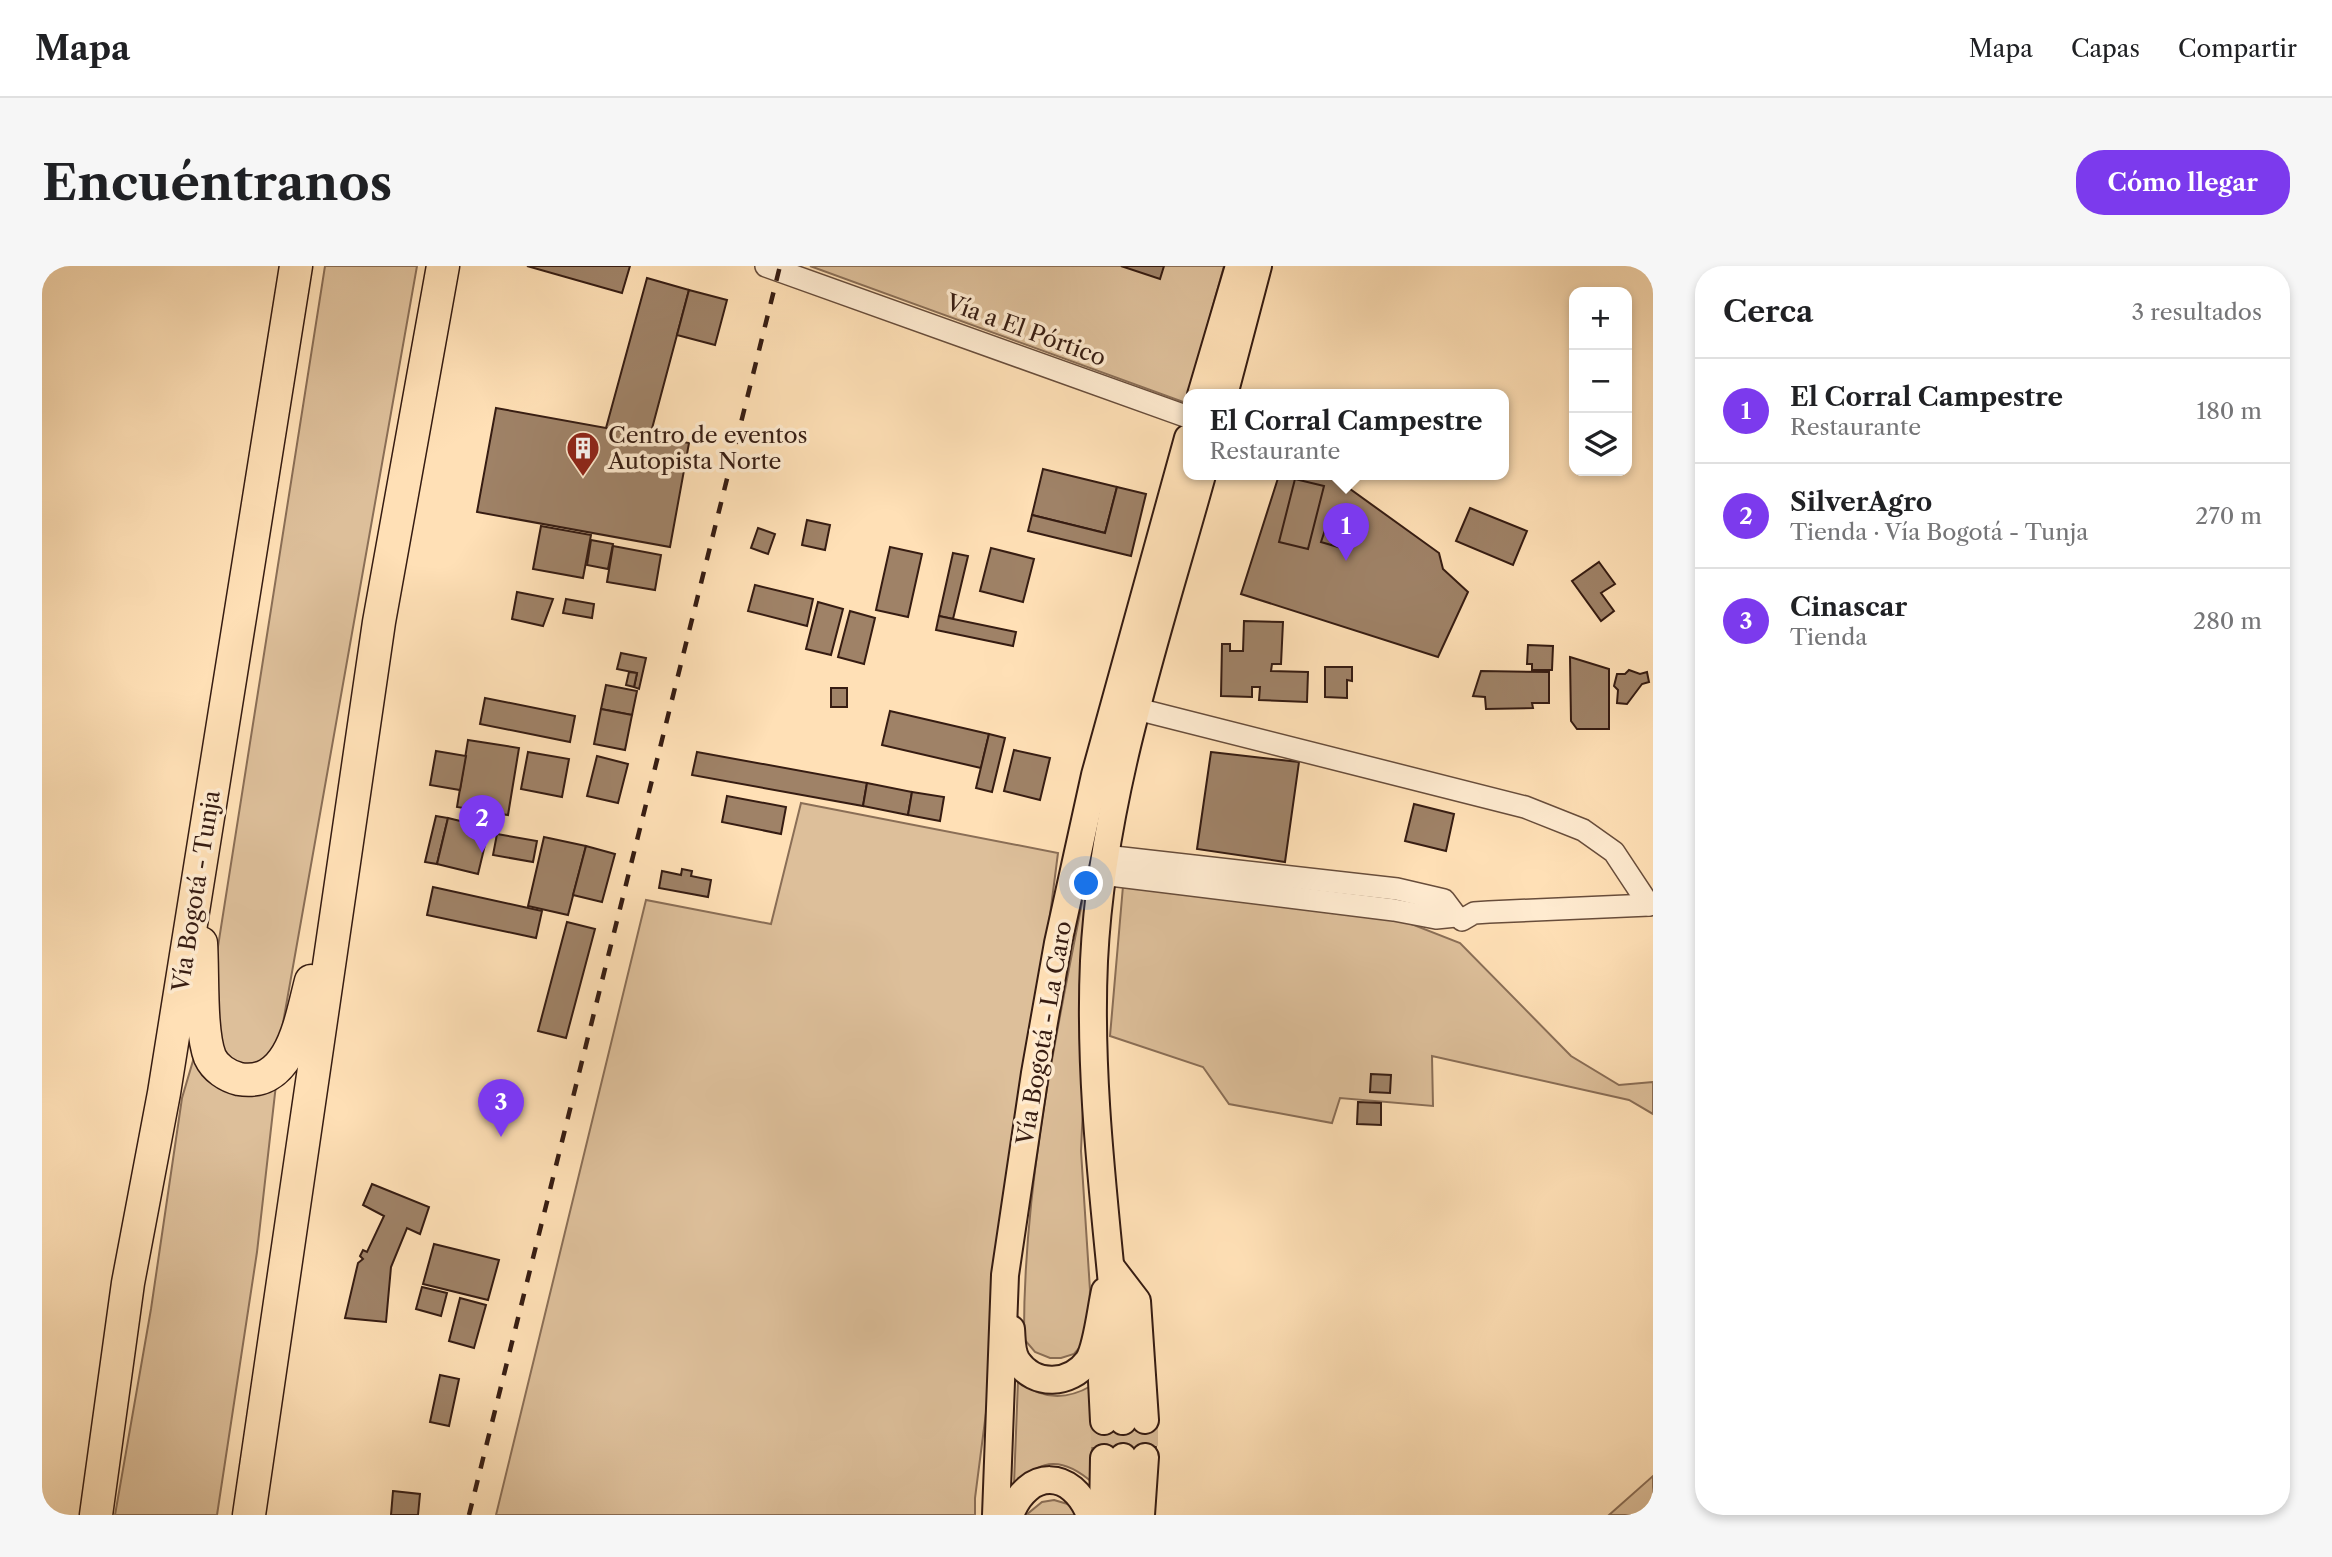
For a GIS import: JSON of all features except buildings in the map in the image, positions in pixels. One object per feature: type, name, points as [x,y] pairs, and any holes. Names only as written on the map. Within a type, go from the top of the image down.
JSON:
[{"type":"highway","name":"Vía Bogotá - Tunja","points":[[96,1515],[126,1295],[164,1093],[296,266]]},
{"type":"highway","points":[[249,1515],[385,585],[443,266]]},
{"type":"highway","points":[[198,883],[207,1040],[211,1058],[222,1072],[238,1079],[256,1079],[274,1072],[294,1042],[345,861]]},
{"type":"main road","points":[[1203,389],[1239,266]]},
{"type":"main road","points":[[1226,389],[1258,266]]},
{"type":"main road","name":"Vía Bogotá - La Caro","points":[[996,1515],[1005,1275],[1035,1073],[1083,829],[1183,456]]},
{"type":"main road","name":"Vía Bogotá - La Caro","points":[[1111,1267],[1137,1301],[1123,1421],[1102,1381],[1111,1267],[1093,1058],[1094,961],[1104,865],[1137,709],[1201,480]]},
{"type":"main road","points":[[1005,1275],[1013,1350],[1017,1361],[1031,1375],[1054,1381],[1075,1373],[1089,1359],[1111,1267]]},
{"type":"main road","points":[[1103,1515],[1124,1457]]},
{"type":"main road","points":[[1110,1515],[1124,1457]]},
{"type":"main road","points":[[1119,1515],[1124,1457]]},
{"type":"main road","points":[[1124,1457],[1129,1515]]},
{"type":"main road","points":[[1124,1457],[1141,1515]]},
{"type":"main road","points":[[1010,1515],[1022,1493],[1032,1484],[1044,1480],[1068,1484],[1078,1493],[1090,1515]]},
{"type":"street","name":"Vía a El Pórtico","points":[[766,266],[1183,415]]},
{"type":"street","points":[[1137,709],[1525,807],[1583,830],[1614,852],[1649,905],[1475,913],[1462,920]]},
{"type":"street","points":[[1104,865],[1397,889],[1444,900],[1456,916],[1436,918],[1104,865]]},
{"type":"shaded area","points":[[325,266],[417,266],[283,1023],[257,1252],[217,1515],[115,1515],[151,1309],[182,1098],[208,1010]]},
{"type":"shaded area","points":[[810,266],[1224,266],[1190,389],[1183,389],[1183,402]]},
{"type":"shaded area","points":[[801,803],[1058,853],[975,1498],[975,1515],[496,1515],[646,900],[771,924]]},
{"type":"shaded area","points":[[1087,878],[1093,880],[1081,1151],[1090,1290],[1088,1338],[1074,1354],[1050,1358],[1035,1352],[1024,1339],[1029,1223],[1044,1107]]},
{"type":"shaded area","points":[[1123,886],[1396,918],[1460,943],[1571,1056],[1619,1085],[1653,1082],[1653,1114],[1629,1100],[1432,1056],[1433,1106],[1340,1098],[1332,1123],[1229,1104],[1203,1067],[1110,1036]]},
{"type":"shaded area","points":[[1018,1381],[1035,1391],[1053,1396],[1072,1394],[1091,1386],[1093,1483],[1072,1469],[1053,1464],[1034,1469],[1014,1484]]},
{"type":"shaded area","points":[[1653,1476],[1653,1515],[1609,1515]]},
{"type":"shaded area","points":[[1054,1500],[1071,1505],[1080,1515],[1026,1515],[1042,1502]]},
{"type":"tunnel","points":[[1145,1420],[1145,1457]]},
{"type":"tunnel","points":[[1104,1421],[1104,1458]]},
{"type":"tunnel","points":[[1123,1421],[1123,1457]]},
{"type":"railway","points":[[469,1515],[780,266]]},
{"type":"place","name":"Centro de eventos Autopista Norte","points":[[583,478]]},
{"type":"place","name":"El Corral Campestre","points":[[1346,561]]},
{"type":"place","name":"SilverAgro","points":[[482,853]]},
{"type":"place","name":"Cinascar","points":[[501,1137]]}]
